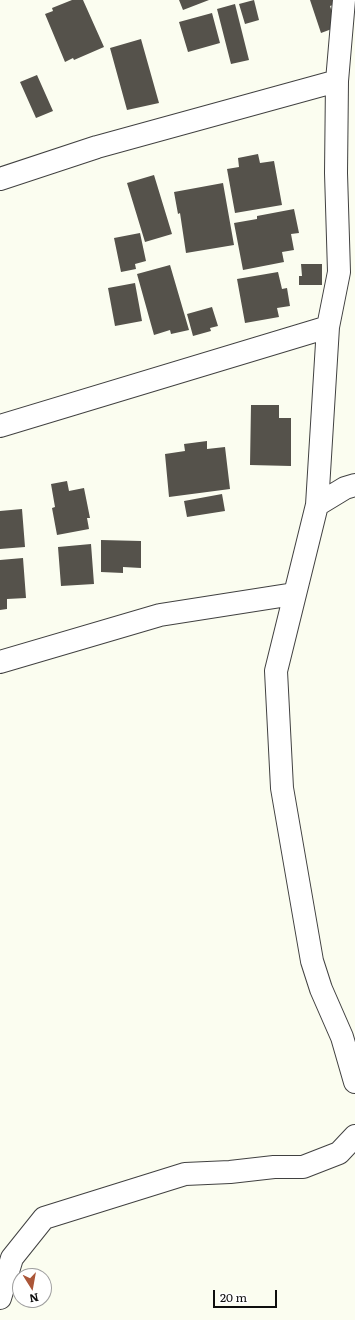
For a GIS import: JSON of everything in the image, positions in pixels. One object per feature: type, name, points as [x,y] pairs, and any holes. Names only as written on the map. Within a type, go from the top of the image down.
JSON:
[{"type":"street","points":[[344,0],[337,81],[336,173],[347,272],[328,327],[317,505],[276,671],[282,788],[312,961],[321,990],[342,1037],[355,1082]]},
{"type":"street","points":[[0,179],[97,147],[337,81]]},
{"type":"street","points":[[0,426],[328,327]]},
{"type":"street","points":[[317,505],[345,488],[355,485]]},
{"type":"street","points":[[0,662],[160,615],[294,594]]},
{"type":"street","points":[[0,1298],[12,1258],[44,1218],[185,1174],[303,1166],[339,1153],[355,1136]]},
{"type":"building","points":[[72,0],[83,0],[104,47],[74,60],[73,58],[65,62],[45,14],[53,11],[52,8]]},
{"type":"building","points":[[179,0],[209,0],[183,10]]},
{"type":"building","points":[[254,0],[259,20],[245,24],[239,4]]},
{"type":"building","points":[[310,0],[335,0],[336,4],[330,6],[337,27],[321,33]]},
{"type":"building","points":[[235,4],[249,60],[231,64],[217,9]]},
{"type":"building","points":[[212,13],[220,43],[188,52],[179,22]]},
{"type":"building","points":[[141,39],[159,103],[127,110],[110,48]]},
{"type":"building","points":[[37,75],[53,111],[36,118],[20,82]]},
{"type":"building","points":[[258,154],[260,163],[274,161],[282,205],[235,213],[227,169],[239,167],[238,158]]},
{"type":"building","points":[[154,175],[172,234],[145,242],[127,183]]},
{"type":"building","points":[[223,183],[234,245],[186,253],[180,213],[178,214],[174,192]]},
{"type":"building","points":[[294,209],[299,233],[291,234],[294,250],[282,252],[284,262],[243,270],[234,223],[257,219],[257,216]]},
{"type":"building","points":[[140,233],[146,261],[135,264],[136,269],[121,272],[114,238]]},
{"type":"building","points":[[301,264],[322,264],[322,285],[299,285],[299,276],[302,276]]},
{"type":"building","points":[[170,265],[189,330],[171,334],[170,330],[154,335],[137,274]]},
{"type":"building","points":[[278,272],[282,289],[287,288],[290,306],[277,308],[279,317],[245,323],[237,279]]},
{"type":"building","points":[[135,283],[142,321],[115,326],[108,288]]},
{"type":"building","points":[[212,307],[218,326],[210,328],[211,331],[193,336],[187,314]]},
{"type":"building","points":[[251,405],[279,405],[279,418],[291,418],[291,466],[250,465]]},
{"type":"building","points":[[207,441],[207,449],[225,447],[230,489],[169,497],[165,454],[185,451],[184,444]]},
{"type":"building","points":[[67,481],[69,491],[84,488],[90,518],[87,518],[89,529],[57,535],[52,508],[55,507],[51,484]]},
{"type":"building","points":[[222,494],[225,511],[187,517],[184,501]]},
{"type":"building","points":[[22,509],[25,547],[0,549],[0,511]]},
{"type":"building","points":[[101,540],[141,541],[141,568],[123,567],[123,573],[101,572]]},
{"type":"building","points":[[91,544],[94,584],[61,586],[58,547]]},
{"type":"building","points":[[23,558],[26,598],[7,599],[7,609],[0,610],[0,560]]}]
